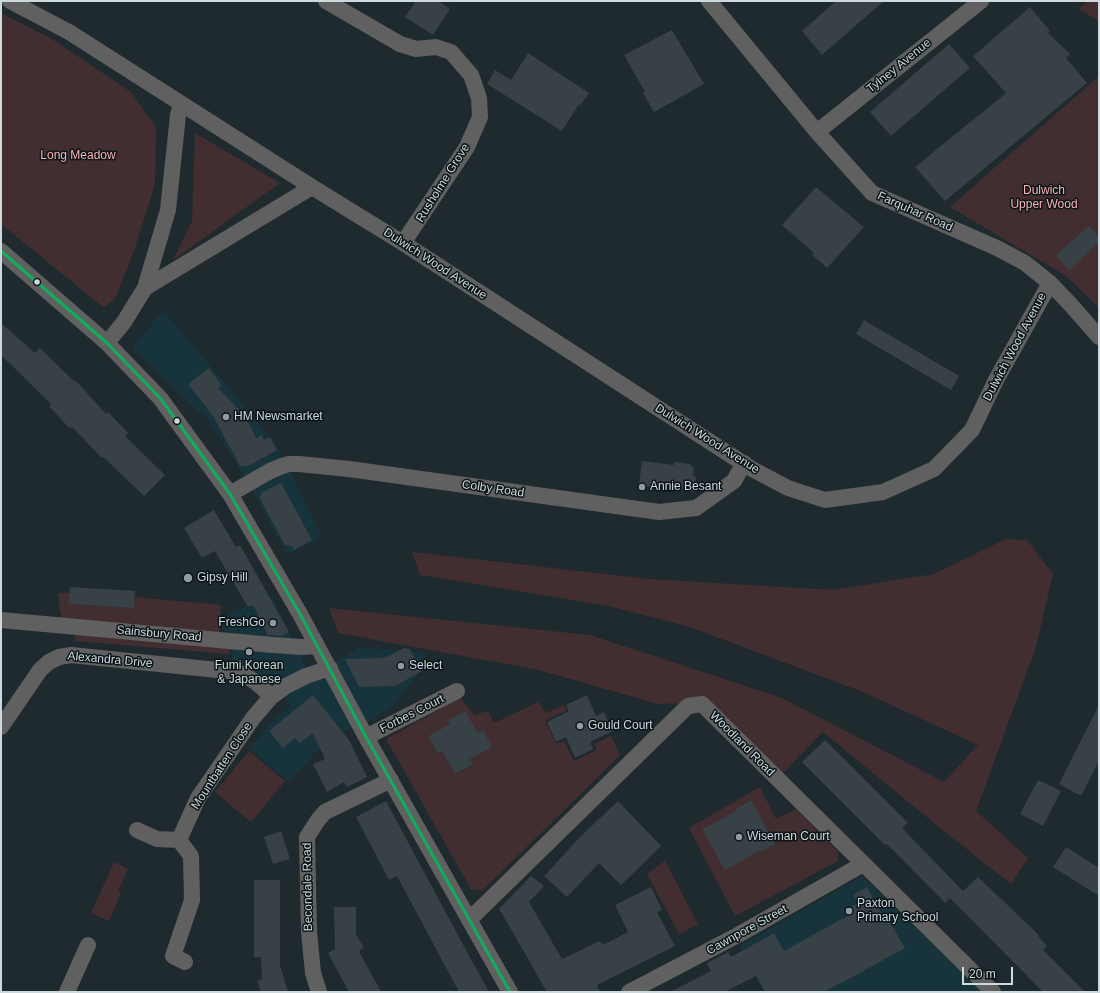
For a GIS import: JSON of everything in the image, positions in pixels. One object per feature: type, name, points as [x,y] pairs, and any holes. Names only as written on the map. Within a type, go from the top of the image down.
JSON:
[{"type":"street","name":"Dulwich Wood Avenue","points":[[10,1],[69,32],[312,187],[403,243],[744,463],[788,488],[824,500],[883,492],[934,469],[972,430],[996,380],[1050,283]]},
{"type":"street","name":"Rusholme Grove","points":[[326,1],[400,44],[416,49],[436,47],[451,52],[471,75],[479,98],[480,118],[467,147],[403,243]]},
{"type":"street","name":"Farquhar Road","points":[[709,1],[817,132],[872,192],[997,248],[1025,263],[1050,283],[1099,337]]},
{"type":"street","name":"Tylney Avenue","points":[[817,132],[981,1]]},
{"type":"street","points":[[107,342],[124,322],[145,288],[168,210],[178,115],[181,104]]},
{"type":"street","points":[[145,288],[312,187]]},
{"type":"street","points":[[1,251],[107,342],[160,398],[230,494],[300,614],[366,737],[510,992]]},
{"type":"street","name":"Colby Road","points":[[230,494],[282,466],[299,464],[349,469],[659,512],[696,508],[734,480],[744,463]]},
{"type":"street","name":"Sainsbury Road","points":[[1,620],[273,645],[302,647],[317,646]]},
{"type":"street","name":"Alexandra Drive","points":[[1,727],[40,670],[49,662],[59,657],[71,655],[237,672],[248,676],[271,697]]},
{"type":"street","name":"Mountbatten Close","points":[[179,840],[198,798],[253,718],[271,697],[286,686],[306,676],[330,668]]},
{"type":"street","name":"Forbes Court","points":[[366,737],[457,691]]},
{"type":"street","name":"Woodland Road","points":[[470,919],[688,706],[702,704],[993,992]]},
{"type":"street","name":"Becondale Road","points":[[319,992],[312,973],[309,932],[307,837],[325,812],[391,780]]},
{"type":"street","points":[[137,830],[157,839],[179,840],[191,856],[192,900],[173,956],[185,962]]},
{"type":"street","name":"Cawnpore Street","points":[[629,992],[738,935],[863,864]]},
{"type":"street","points":[[67,992],[88,945]]},
{"type":"shaded area","points":[[163,311],[228,386],[279,449],[321,535],[315,541],[287,554],[239,467],[207,419],[179,394],[132,347]]},
{"type":"shaded area","points":[[271,595],[306,667],[336,662],[360,647],[427,653],[416,677],[392,707],[369,722],[357,724],[318,750],[289,782],[249,749],[274,719],[291,706],[272,682],[232,661],[232,633],[223,630],[226,615]]},
{"type":"shaded area","name":"Paxton Primary School","points":[[862,876],[982,992],[764,992],[739,946]]},
{"type":"green space","points":[[1088,1],[1099,1],[1099,21],[1078,9]]},
{"type":"green space","name":"Long Meadow","points":[[1,13],[52,39],[131,92],[156,127],[155,184],[135,248],[116,297],[104,308],[1,224]]},
{"type":"green space","name":"Dulwich Upper Wood","points":[[1099,76],[1099,308],[1066,276],[950,207]]},
{"type":"green space","points":[[195,133],[280,183],[173,260],[192,221]]},
{"type":"green space","points":[[1006,539],[1027,540],[1053,574],[1036,647],[976,811],[1028,858],[1011,884],[823,732],[781,775],[707,702],[658,704],[539,670],[338,633],[329,608],[590,635],[782,698],[944,782],[978,745],[863,692],[687,626],[608,606],[420,575],[412,552],[649,579],[833,590],[934,574]]},
{"type":"green space","points":[[58,593],[69,593],[69,604],[134,608],[135,597],[221,605],[219,639],[64,625],[59,606]]},
{"type":"green space","points":[[76,631],[230,646],[229,654],[75,641]]},
{"type":"green space","points":[[461,698],[474,715],[488,711],[494,723],[538,702],[546,713],[564,705],[567,710],[545,721],[556,744],[564,741],[574,761],[597,750],[594,744],[611,736],[620,755],[482,891],[471,889],[386,739]],"holes":[[[465,711],[478,733],[483,731],[492,747],[470,759],[473,764],[455,774],[442,751],[438,754],[428,736],[450,724],[448,720]]]},
{"type":"green space","points":[[249,751],[285,781],[251,822],[215,792]]},
{"type":"green space","points":[[760,787],[776,819],[796,809],[838,852],[838,861],[735,916],[689,828]],"holes":[[[751,800],[757,833],[767,828],[775,844],[760,852],[754,841],[702,829],[718,820],[737,813],[735,809]]]},
{"type":"green space","points":[[665,861],[698,924],[679,934],[647,874]]},
{"type":"green space","points":[[114,862],[128,869],[118,891],[121,893],[109,921],[91,913]]},
{"type":"building","points":[[416,1],[438,1],[450,9],[433,35],[405,17]]},
{"type":"building","points":[[836,1],[884,1],[822,55],[802,31]]},
{"type":"building","points":[[1030,7],[1050,31],[1048,33],[1070,54],[1066,58],[1087,83],[945,201],[915,167],[1006,93],[973,56]]},
{"type":"building","points":[[672,30],[704,84],[654,112],[643,93],[645,92],[624,55]]},
{"type":"building","points":[[949,44],[970,68],[891,136],[870,112]]},
{"type":"building","points":[[528,53],[589,93],[580,106],[579,104],[562,131],[487,84],[495,70],[511,80]]},
{"type":"building","points":[[816,187],[864,227],[827,268],[812,255],[814,253],[782,225]]},
{"type":"building","points":[[1089,226],[1099,237],[1099,242],[1069,270],[1056,255]]},
{"type":"building","points":[[864,320],[959,376],[951,390],[856,334]]},
{"type":"building","points":[[1,323],[35,353],[40,348],[75,382],[76,381],[106,414],[108,412],[128,433],[125,436],[165,475],[144,496],[103,457],[102,458],[72,427],[70,429],[49,406],[51,404],[1,355]]},
{"type":"building","points":[[209,368],[222,386],[218,388],[245,416],[256,438],[262,435],[264,440],[270,437],[277,450],[248,466],[240,466],[213,416],[188,384]]},
{"type":"building","points":[[642,461],[674,465],[674,462],[690,464],[694,469],[693,476],[696,476],[694,492],[670,487],[670,490],[639,486]]},
{"type":"building","points":[[281,483],[312,540],[294,550],[292,546],[285,545],[260,499],[261,493]]},
{"type":"building","points":[[214,510],[236,547],[240,545],[289,632],[281,636],[268,635],[253,605],[248,607],[215,551],[202,558],[184,528]]},
{"type":"building","points":[[70,587],[135,591],[134,608],[68,604]]},
{"type":"building","points":[[404,648],[410,649],[422,671],[395,686],[359,687],[345,659],[385,658]]},
{"type":"building","points":[[313,695],[349,740],[367,777],[347,787],[344,782],[327,792],[313,764],[325,759],[313,733],[299,743],[295,738],[283,748],[269,731]]},
{"type":"building","name":"Gould Court","points":[[587,695],[596,716],[604,712],[613,731],[590,742],[593,749],[575,758],[566,737],[556,742],[547,722],[569,711],[566,705]]},
{"type":"building","points":[[1099,705],[1099,761],[1081,796],[1059,784]]},
{"type":"building","points":[[465,711],[478,733],[483,730],[492,747],[470,759],[473,764],[455,774],[442,751],[438,754],[428,736],[450,724],[448,720]]},
{"type":"building","points":[[825,740],[908,823],[902,828],[963,891],[978,877],[1039,935],[1038,936],[1047,946],[1043,950],[1085,992],[1043,992],[950,898],[945,903],[887,844],[885,845],[802,762]]},
{"type":"building","points":[[1038,780],[1061,791],[1043,826],[1020,814]]},
{"type":"building","name":"Wiseman Court","points":[[751,800],[775,844],[725,870],[702,829],[736,811],[735,809]]},
{"type":"building","points":[[386,801],[489,992],[459,992],[397,876],[389,880],[356,817]]},
{"type":"building","points":[[618,801],[661,846],[621,885],[599,863],[567,897],[544,876],[581,836]]},
{"type":"building","points":[[281,831],[290,859],[273,864],[264,837]]},
{"type":"building","points":[[1066,847],[1099,868],[1099,896],[1053,867]]},
{"type":"building","points":[[531,876],[544,886],[529,902],[562,959],[600,941],[603,945],[628,932],[615,905],[651,887],[662,910],[657,912],[675,946],[597,985],[600,992],[547,992],[499,909]]},
{"type":"building","points":[[254,880],[280,880],[280,965],[288,992],[261,992],[257,981],[262,979],[261,957],[254,957]]},
{"type":"building","points":[[867,887],[884,918],[887,917],[905,948],[847,980],[823,992],[765,992],[756,976],[724,992],[670,992],[711,971],[707,963],[728,952],[731,957],[774,933],[784,951],[849,915],[846,909],[858,903],[853,895]]},
{"type":"building","points":[[334,907],[356,907],[356,934],[364,948],[359,951],[381,992],[349,992],[328,953],[335,949]]},
{"type":"transit line","points":[[1,251],[107,343],[160,398],[230,494],[300,614],[366,737],[510,992]]},
{"type":"place","name":"HM Newsmarket","points":[[226,417]]},
{"type":"place","name":"Annie Besant","points":[[642,487]]},
{"type":"place","name":"Gipsy Hill","points":[[188,578]]},
{"type":"place","name":"FreshGo","points":[[273,623]]},
{"type":"place","name":"Fumi Korean & Japanese","points":[[249,652]]},
{"type":"place","name":"Select","points":[[401,666]]},
{"type":"place","name":"Gould Court","points":[[580,726]]},
{"type":"place","name":"Wiseman Court","points":[[739,837]]},
{"type":"place","name":"Paxton Primary School","points":[[849,911]]}]
